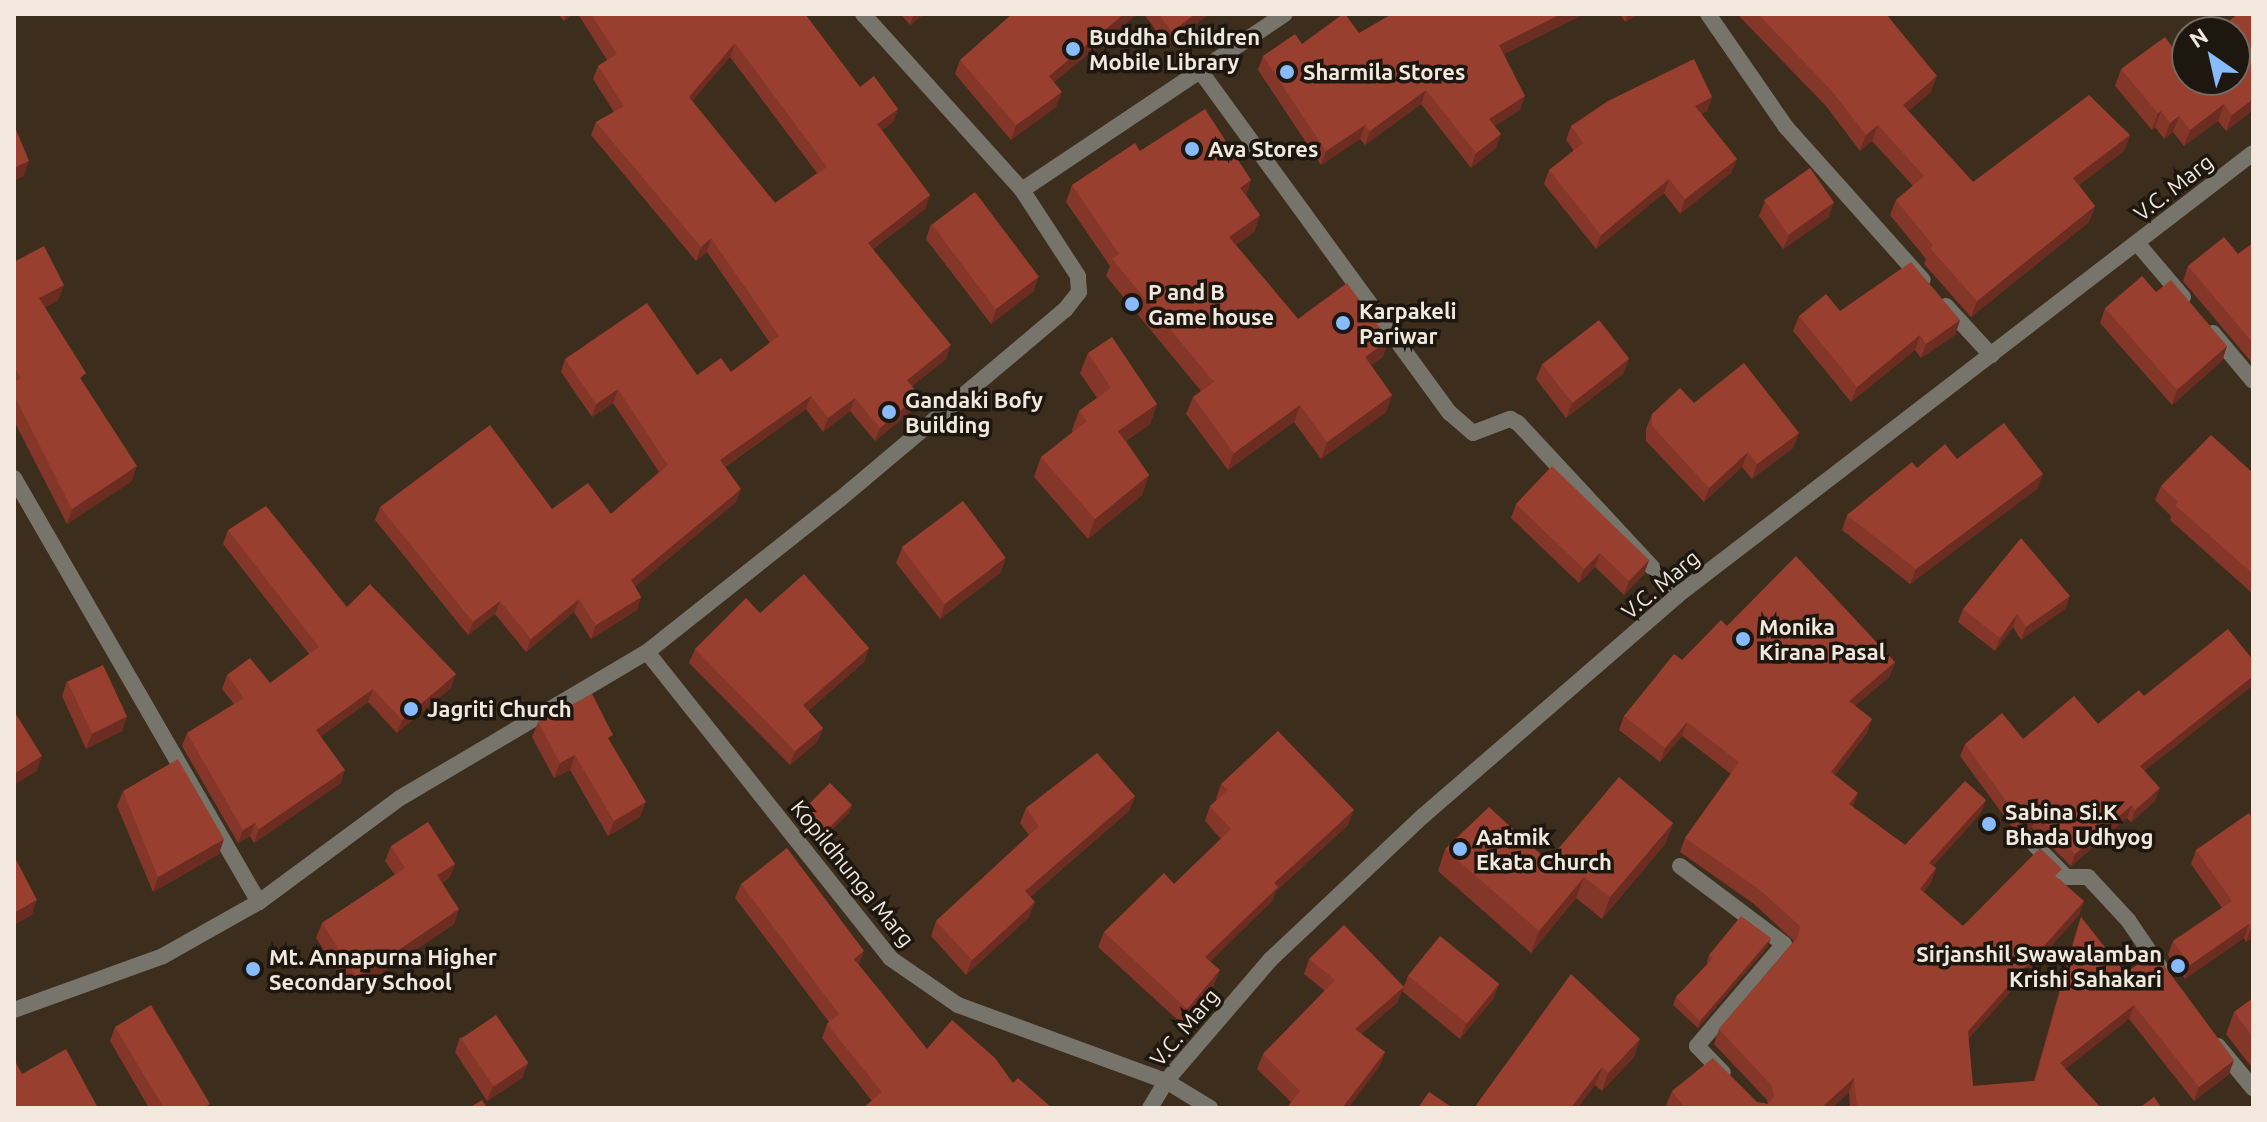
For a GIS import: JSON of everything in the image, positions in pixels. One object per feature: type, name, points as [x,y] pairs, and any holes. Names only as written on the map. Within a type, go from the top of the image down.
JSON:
[{"type":"street","points":[[14,1010],[163,956],[259,902],[400,798],[647,652],[839,500],[1079,292],[1078,276],[1022,190],[863,14]]},
{"type":"street","points":[[1022,190],[1198,68],[1285,14]]},
{"type":"street","points":[[1708,14],[1786,127],[1991,355]]},
{"type":"street","points":[[1198,68],[1450,413],[1473,433],[1510,419],[1518,423],[1678,595]]},
{"type":"street","name":"V.C. Marg","points":[[1150,1108],[1166,1081],[1281,950],[1423,816],[1678,595],[2253,153]]},
{"type":"street","points":[[2137,243],[2253,381]]},
{"type":"street","points":[[14,478],[259,902]]},
{"type":"street","name":"Kopildhunga Marg","points":[[647,652],[890,958],[958,1005],[1166,1081],[1210,1108]]},
{"type":"street","points":[[2028,838],[2069,880],[2088,877],[2128,920],[2173,986]]},
{"type":"street","points":[[1680,866],[1784,944],[1697,1046],[1741,1089]]},
{"type":"street","points":[[2206,1032],[2253,1088]]},
{"type":"building","points":[[591,14],[805,14],[860,87],[874,76],[898,109],[877,124],[930,195],[868,243],[951,345],[907,380],[919,395],[880,428],[855,398],[828,418],[811,396],[720,460],[741,489],[631,580],[641,597],[596,625],[579,599],[531,639],[500,601],[473,622],[380,507],[490,425],[552,509],[588,483],[611,514],[668,465],[618,389],[596,404],[565,359],[647,303],[697,375],[721,358],[731,372],[779,336],[711,238],[701,247],[596,122],[624,106],[598,66],[617,54]],"holes":[[[735,43],[827,167],[775,203],[689,97]]]},
{"type":"building","points":[[1012,14],[1124,14],[1049,76],[1062,92],[1016,125],[960,60]]},
{"type":"building","points":[[1159,14],[1195,14],[1172,32]]},
{"type":"building","points":[[1343,14],[1359,33],[1392,14],[1561,14],[1499,45],[1525,96],[1489,119],[1501,134],[1476,153],[1426,90],[1370,131],[1365,125],[1326,151],[1263,56],[1295,34],[1302,44]]},
{"type":"building","points":[[1758,14],[1886,14],[1937,76],[1903,105],[1973,182],[2089,95],[2130,135],[2073,178],[2095,206],[1977,301],[1930,248],[1933,245],[1896,200],[1924,176],[1878,125],[1866,135],[1832,91]]},
{"type":"building","points":[[2253,14],[2253,99],[2232,115],[2224,104],[2190,130],[2179,116],[2170,123],[2121,69],[2165,37],[2171,45],[2171,96],[2251,96],[2251,16],[2235,16]]},
{"type":"building","points":[[1694,59],[1712,97],[1695,106],[1737,159],[1685,199],[1669,179],[1601,235],[1549,170],[1583,143],[1571,126],[1608,101]]},
{"type":"building","points":[[1205,109],[1251,180],[1240,188],[1260,215],[1229,237],[1298,319],[1347,283],[1389,340],[1365,357],[1392,395],[1327,442],[1300,405],[1234,453],[1193,397],[1214,382],[1112,259],[1119,254],[1072,185],[1135,143],[1140,151]]},
{"type":"building","points":[[14,125],[29,161],[14,168]]},
{"type":"building","points":[[1810,168],[1834,202],[1788,235],[1764,200]]},
{"type":"building","points":[[975,192],[1039,277],[996,309],[932,224]]},
{"type":"building","points":[[2224,237],[2238,254],[2253,243],[2253,343],[2188,266]]},
{"type":"building","points":[[44,246],[64,285],[39,298],[86,373],[80,378],[137,466],[72,509],[14,395],[14,382],[21,378],[14,367],[14,262]]},
{"type":"building","points":[[1911,262],[1960,320],[1926,344],[1920,335],[1857,387],[1799,316],[1826,294],[1840,311]]},
{"type":"building","points":[[2142,276],[2156,292],[2171,280],[2227,346],[2177,390],[2105,308]]},
{"type":"building","points":[[1599,320],[1629,359],[1572,403],[1542,364]]},
{"type":"building","points":[[1112,337],[1157,404],[1118,431],[1149,475],[1095,519],[1041,457],[1087,421],[1079,411],[1111,388],[1088,353]]},
{"type":"building","points":[[1744,363],[1799,433],[1757,464],[1748,452],[1709,488],[1652,426],[1652,414],[1680,388],[1694,403]]},
{"type":"building","points":[[2004,423],[2043,474],[1916,569],[1847,515],[1912,462],[1917,468],[1945,444],[1957,459]]},
{"type":"building","points":[[2211,435],[2253,473],[2253,574],[2175,505],[2178,502],[2161,486]]},
{"type":"building","points":[[1552,466],[1649,560],[1629,581],[1600,553],[1584,569],[1516,504]]},
{"type":"building","points":[[963,501],[1006,558],[944,604],[902,547]]},
{"type":"building","points":[[266,506],[347,607],[370,584],[456,674],[402,720],[373,689],[316,730],[345,770],[259,829],[255,823],[243,830],[187,733],[244,698],[227,675],[250,658],[270,683],[319,647],[228,530]]},
{"type":"building","points":[[2021,538],[2070,596],[2026,627],[2017,614],[2000,638],[1963,609]]},
{"type":"building","points":[[1796,556],[1895,662],[1849,701],[1872,719],[1831,772],[1858,793],[1849,804],[1905,845],[1965,781],[1986,800],[1929,863],[1936,868],[1920,889],[1963,926],[2040,848],[2062,869],[2055,876],[2084,901],[1968,1031],[1973,1086],[2035,1081],[2081,917],[2125,973],[2155,953],[2234,1060],[2199,1087],[2134,1005],[2060,1063],[2101,1108],[1857,1108],[1854,1078],[1821,1108],[1685,1108],[1672,1091],[1713,1058],[1757,1102],[1768,1104],[1774,1097],[1772,1086],[1719,1029],[1798,937],[1800,926],[1760,890],[1685,838],[1739,762],[1687,722],[1665,748],[1624,716],[1674,654],[1682,660],[1721,620],[1727,626]]},
{"type":"building","points":[[804,574],[869,648],[803,705],[823,728],[795,751],[695,649],[746,598],[760,613]]},
{"type":"building","points":[[2228,629],[2253,660],[2253,676],[2140,766],[2160,788],[2135,810],[2132,805],[2075,854],[2036,815],[2022,823],[1965,744],[2002,713],[2023,739],[2074,696],[2098,724],[2139,690],[2144,696]]},
{"type":"building","points":[[103,665],[127,717],[92,733],[68,681]]},
{"type":"building","points":[[592,694],[613,735],[608,738],[646,802],[614,821],[575,755],[560,763],[538,722]]},
{"type":"building","points":[[14,711],[42,756],[14,774]]},
{"type":"building","points":[[1278,731],[1354,810],[1274,883],[1278,887],[1205,957],[1220,970],[1187,1009],[1104,932],[1164,873],[1174,884],[1231,829],[1210,806],[1228,790],[1221,784]]},
{"type":"building","points":[[1097,753],[1135,796],[1025,891],[1035,902],[972,960],[936,921],[1039,826],[1026,808]]},
{"type":"building","points":[[178,759],[224,839],[158,877],[123,791]]},
{"type":"building","points":[[1619,777],[1673,823],[1610,897],[1584,877],[1539,931],[1445,849],[1489,807],[1548,861]]},
{"type":"building","points":[[830,783],[852,805],[826,831],[804,809]]},
{"type":"building","points":[[2249,813],[2253,819],[2253,927],[2249,924],[2190,965],[2173,941],[2232,901],[2196,850]]},
{"type":"building","points":[[428,822],[455,864],[437,875],[459,909],[357,978],[322,923],[405,868],[391,846]]},
{"type":"building","points":[[787,848],[864,951],[854,959],[927,1049],[952,1020],[995,1058],[1013,1083],[1018,1078],[1052,1108],[863,1108],[882,1092],[827,1024],[839,1014],[741,884]]},
{"type":"building","points":[[14,856],[37,900],[14,913]]},
{"type":"building","points":[[1741,916],[1771,938],[1700,1021],[1676,997],[1713,958],[1709,955]]},
{"type":"building","points":[[1344,925],[1404,987],[1355,1029],[1385,1052],[1342,1108],[1287,1108],[1300,1091],[1263,1054],[1335,980],[1309,959]]},
{"type":"building","points":[[1440,936],[1499,984],[1467,1023],[1408,976]]},
{"type":"building","points":[[1571,974],[1640,1039],[1608,1073],[1602,1067],[1571,1108],[1474,1108]]},
{"type":"building","points":[[2253,998],[2253,1037],[2234,1012]]},
{"type":"building","points":[[151,1005],[210,1104],[204,1108],[164,1108],[115,1027]]},
{"type":"building","points":[[496,1015],[528,1063],[494,1087],[461,1038]]},
{"type":"building","points":[[66,1049],[98,1108],[14,1108],[14,1059],[22,1074]]},
{"type":"building","points":[[1429,1092],[1453,1108],[1418,1108]]},
{"type":"building","points":[[2154,1097],[2162,1108],[2139,1108]]},
{"type":"building","points":[[482,1100],[487,1108],[469,1108]]},
{"type":"place","name":"Buddha Children Mobile Library","points":[[1073,49]]},
{"type":"place","name":"Sharmila Stores","points":[[1287,72]]},
{"type":"place","name":"Ava Stores","points":[[1192,149]]},
{"type":"place","name":"P and B Game house","points":[[1132,304]]},
{"type":"place","name":"Karpakeli Pariwar","points":[[1343,323]]},
{"type":"place","name":"Gandaki Bofy Building","points":[[889,412]]},
{"type":"place","name":"Monika Kirana Pasal","points":[[1743,639]]},
{"type":"place","name":"Jagriti Church","points":[[411,709]]},
{"type":"place","name":"Sabina Si.K Bhada Udhyog","points":[[1989,824]]},
{"type":"place","name":"Aatmik Ekata Church","points":[[1460,849]]},
{"type":"place","name":"Sirjanshil Swawalamban Krishi Sahakari","points":[[2178,966]]},
{"type":"place","name":"Mt. Annapurna Higher Secondary School","points":[[253,969]]}]
